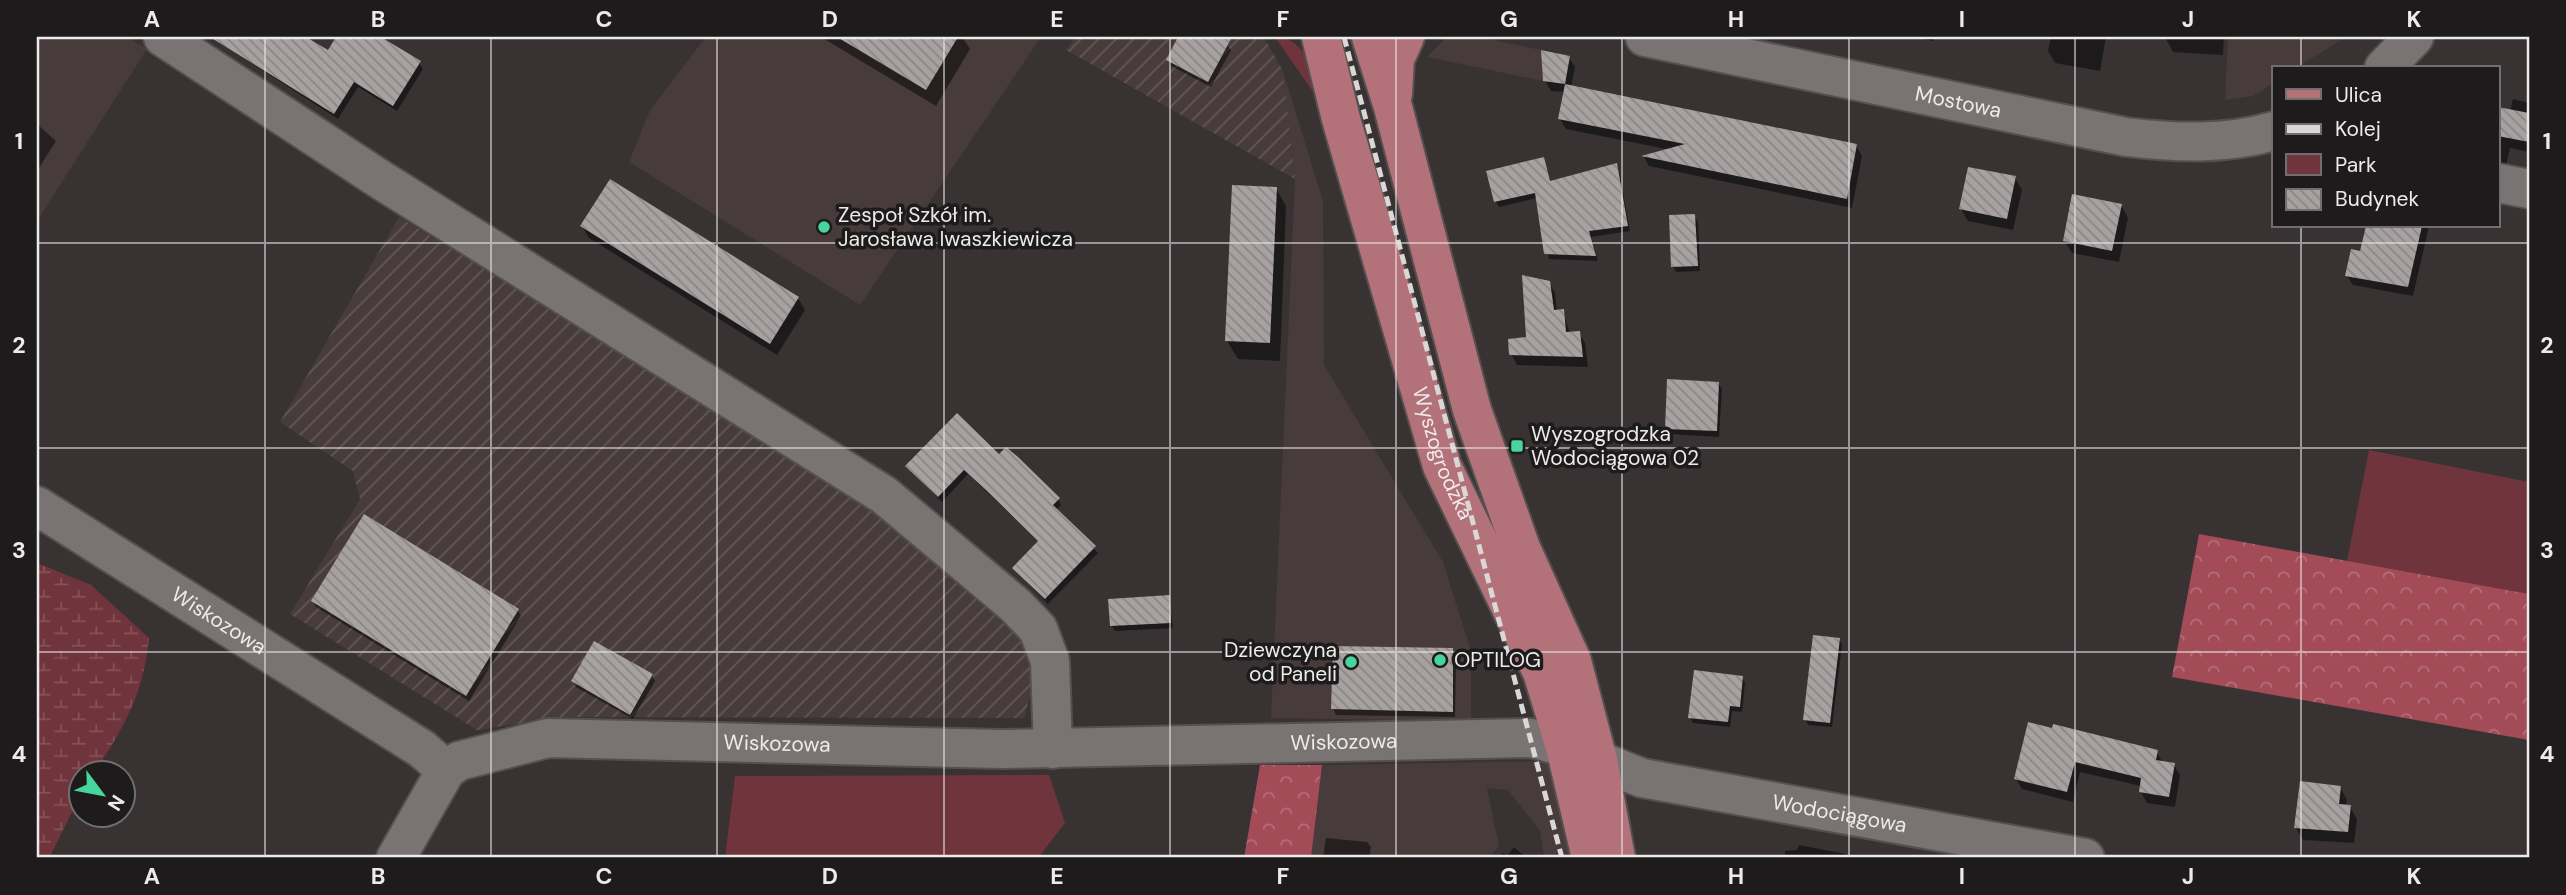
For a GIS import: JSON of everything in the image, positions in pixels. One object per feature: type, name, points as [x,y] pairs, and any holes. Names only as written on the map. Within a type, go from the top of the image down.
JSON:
[{"type":"main road","name":"Wyszogrodzka","points":[[1321,37],[1341,120],[1442,466],[1582,753],[1616,858]]},
{"type":"main road","name":"Wyszogrodzka","points":[[1371,37],[1394,107],[1472,410],[1521,548],[1572,661],[1591,858]]},
{"type":"main road","points":[[1394,107],[1392,83],[1395,59],[1405,37]]},
{"type":"street","points":[[163,37],[381,180],[884,495],[921,523],[1015,605],[1038,629],[1050,661],[1054,749]]},
{"type":"street","name":"Mostowa","points":[[1645,37],[2126,137],[2169,142],[2210,142],[2249,138],[2272,132]]},
{"type":"street","points":[[2386,66],[2414,37]]},
{"type":"street","points":[[2500,183],[2529,189]]},
{"type":"street","name":"Wiskozowa","points":[[37,506],[422,749],[446,770],[459,761],[548,738],[1054,749],[1520,738],[1582,753]]},
{"type":"street","name":"Wodociągowa","points":[[1582,753],[1642,778],[2085,858]]},
{"type":"street","points":[[396,858],[446,770]]},
{"type":"shaded area","points":[[37,37],[127,37],[147,49],[37,221]]},
{"type":"shaded area","name":"Zespoł Szkół im. Jarosława Iwaszkiewicza","points":[[706,37],[1041,37],[860,305],[629,162],[650,110]]},
{"type":"shaded area","points":[[1075,37],[1264,37],[1283,71],[1295,179],[1066,50]]},
{"type":"shaded area","points":[[1447,37],[1479,37],[1541,50],[1543,81],[1427,57]]},
{"type":"shaded area","points":[[2228,37],[2346,37],[2299,66],[2272,66],[2272,84],[2253,96],[2225,100]]},
{"type":"shaded area","points":[[1283,71],[1323,201],[1324,365],[1443,562],[1471,651],[1471,721],[1271,718],[1295,179]]},
{"type":"shaded area","points":[[399,217],[899,521],[1027,640],[1035,678],[1024,718],[564,717],[477,730],[290,614],[360,499],[353,471],[280,422]]},
{"type":"shaded area","points":[[1551,761],[1580,858],[1544,858],[1540,831],[1508,790],[1487,788],[1499,846],[1489,858],[1311,858],[1322,765]]},
{"type":"green space","points":[[1275,37],[1287,39],[1304,54],[1327,112]]},
{"type":"green space","points":[[2369,450],[2529,482],[2529,594],[2347,561]]},
{"type":"green space","points":[[2199,534],[2529,594],[2529,740],[2172,677]]},
{"type":"green space","points":[[37,563],[91,585],[149,638],[143,676],[131,709],[104,758],[66,758],[66,824],[49,858],[37,858]]},
{"type":"green space","points":[[1260,765],[1322,765],[1311,858],[1244,858]]},
{"type":"green space","points":[[1049,775],[1065,823],[1038,858],[725,858],[735,776]]},
{"type":"building","points":[[210,37],[306,37],[328,50],[336,37],[381,37],[421,61],[393,106],[354,82],[334,114]]},
{"type":"building","points":[[837,37],[958,37],[926,90]]},
{"type":"building","points":[[1178,37],[1232,37],[1208,82],[1166,60]]},
{"type":"building","points":[[1541,50],[1570,56],[1565,84],[1543,81]]},
{"type":"building","points":[[1565,84],[1857,144],[1847,199],[1641,156],[1685,144],[1558,119]]},
{"type":"building","points":[[2500,107],[2529,113],[2529,142],[2500,136]]},
{"type":"building","points":[[1544,157],[1550,181],[1617,163],[1628,226],[1589,231],[1596,256],[1544,254],[1535,193],[1494,202],[1486,171]]},
{"type":"building","points":[[1968,167],[2016,176],[2007,219],[1959,209]]},
{"type":"building","points":[[610,179],[799,297],[770,344],[580,226]]},
{"type":"building","points":[[1232,185],[1277,187],[1270,343],[1225,341]]},
{"type":"building","points":[[2072,194],[2122,204],[2112,251],[2063,241]]},
{"type":"building","points":[[1695,214],[1698,266],[1671,267],[1669,215]]},
{"type":"building","points":[[2366,228],[2422,228],[2408,287],[2345,276],[2351,249],[2360,251]]},
{"type":"building","points":[[1522,275],[1550,281],[1554,310],[1564,309],[1566,332],[1580,331],[1583,357],[1509,355],[1508,339],[1526,337]]},
{"type":"building","points":[[1667,379],[1719,382],[1717,431],[1665,429]]},
{"type":"building","points":[[957,413],[999,454],[1006,447],[1018,457],[1060,498],[1053,505],[1096,546],[1045,599],[1012,568],[1038,541],[986,490],[964,470],[938,497],[905,466]]},
{"type":"building","points":[[364,514],[519,609],[466,696],[311,601]]},
{"type":"building","points":[[1170,595],[1171,623],[1110,626],[1108,599]]},
{"type":"building","points":[[1813,635],[1840,638],[1830,723],[1803,720]]},
{"type":"building","points":[[594,641],[653,674],[630,715],[571,681]]},
{"type":"building","points":[[1333,646],[1453,648],[1453,712],[1331,709]]},
{"type":"building","points":[[1694,670],[1743,676],[1740,707],[1730,706],[1728,722],[1688,718]]},
{"type":"building","points":[[2028,722],[2052,728],[2053,724],[2158,750],[2156,760],[2175,763],[2169,797],[2139,792],[2141,778],[2075,762],[2067,792],[2014,779]]},
{"type":"building","points":[[2300,781],[2341,786],[2339,804],[2351,805],[2348,832],[2294,828]]},
{"type":"railway","points":[[1344,37],[1562,858]]},
{"type":"place","name":"Zespoł Szkół im. Jarosława Iwaszkiewicza","points":[[824,227]]},
{"type":"place","name":"Wyszogrodzka Wodociągowa 02","points":[[1517,446]]},
{"type":"place","name":"OPTILOG","points":[[1440,660]]},
{"type":"place","name":"Dziewczyna od Paneli","points":[[1351,662]]}]
